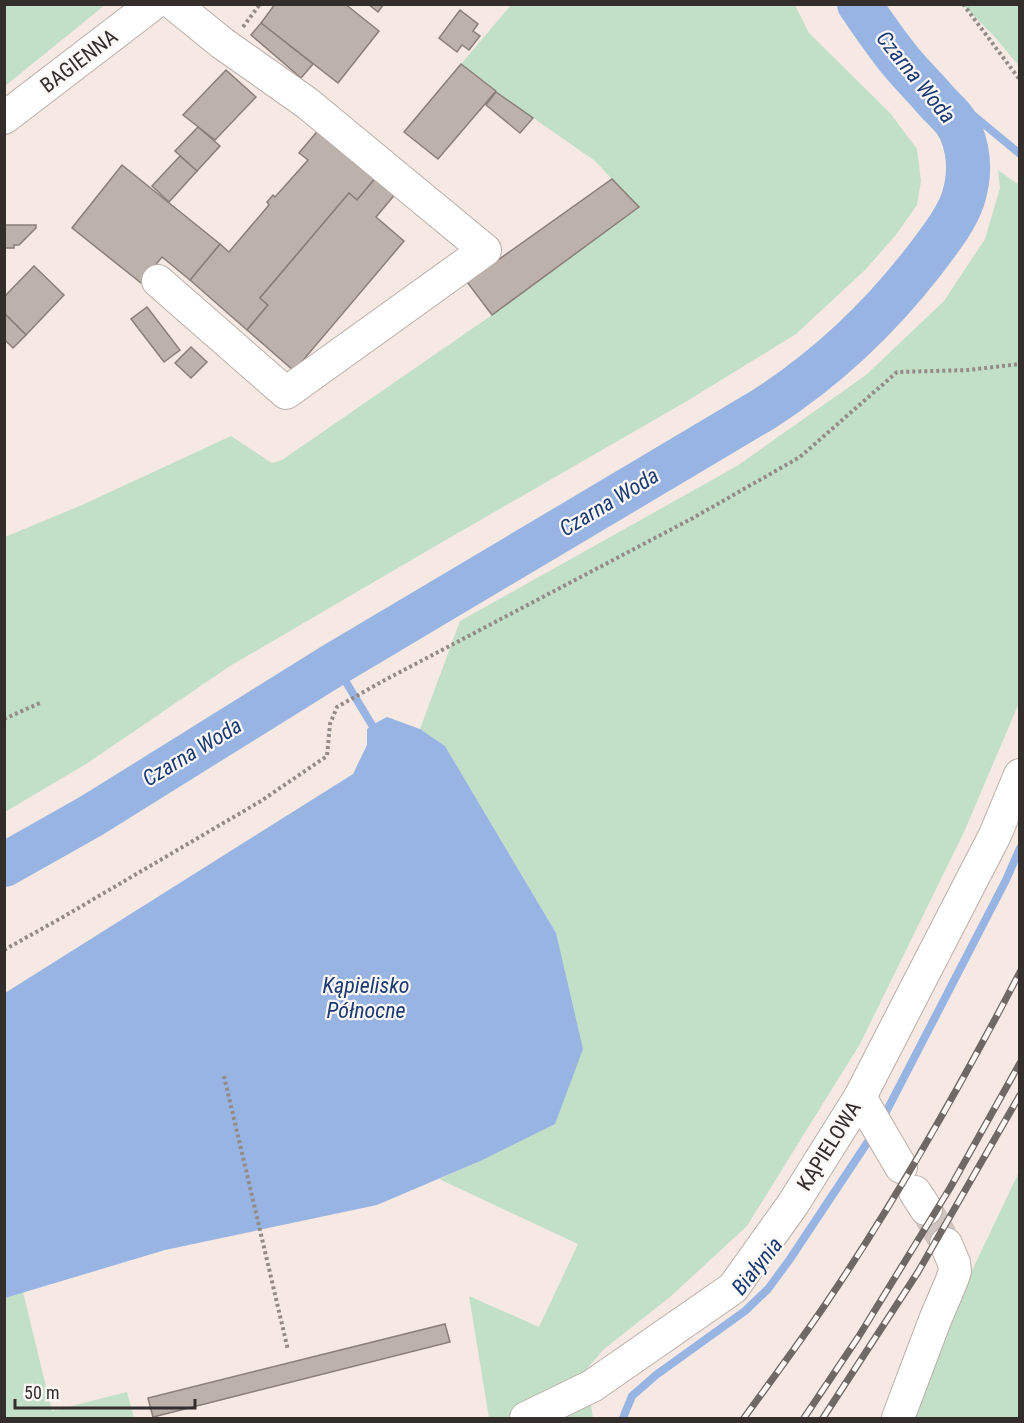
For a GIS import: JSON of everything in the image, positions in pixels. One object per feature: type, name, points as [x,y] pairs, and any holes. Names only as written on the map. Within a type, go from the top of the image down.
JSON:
[{"type":"street","name":"BAGIENNA","points":[[4,118],[153,4]]},
{"type":"street","points":[[158,281],[286,393],[485,250],[307,103],[222,43],[174,4]]},
{"type":"street","name":"KĄPIELOWA","points":[[526,1419],[592,1386],[733,1288],[793,1203],[860,1097],[994,835],[1020,775]]},
{"type":"street","points":[[860,1097],[914,1189]]},
{"type":"street","points":[[898,1419],[934,1320],[955,1271],[946,1244]]},
{"type":"path","points":[[963,4],[1020,80]]},
{"type":"path","points":[[4,950],[261,801],[327,756],[330,724],[337,707],[800,458],[897,372],[968,370],[1020,364]]},
{"type":"path","points":[[4,719],[40,703]]},
{"type":"path","points":[[224,1076],[288,1350]]},
{"type":"green space","points":[[5,4],[105,4],[105,5],[5,86]]},
{"type":"green space","points":[[511,5],[795,5],[809,33],[890,113],[917,149],[921,181],[917,205],[895,236],[866,269],[796,334],[687,401],[230,666],[86,764],[5,812],[5,537],[82,505],[231,436],[272,463],[282,460],[492,315],[638,207],[595,161],[496,92],[461,64]]},
{"type":"green space","points":[[963,5],[1019,5],[1019,66],[994,36]]},
{"type":"green space","points":[[998,170],[1019,185],[1019,703],[964,832],[860,1044],[747,1226],[670,1297],[604,1349],[585,1371],[593,1418],[489,1418],[469,1296],[539,1327],[578,1244],[439,1179],[478,1162],[556,933],[445,746],[420,729],[460,621],[737,466],[866,375],[944,301],[985,239],[1000,188]]},
{"type":"green space","points":[[1019,1172],[1019,1418],[883,1418],[949,1319]]},
{"type":"green space","points":[[23,1292],[52,1411],[127,1392],[134,1418],[5,1418],[5,1298]]},
{"type":"water","name":"Kąpielisko Północne","points":[[387,717],[420,729],[445,746],[556,933],[583,1049],[555,1124],[478,1162],[377,1205],[165,1250],[5,1298],[5,993],[353,774],[367,745],[367,729]]},
{"type":"building","points":[[275,4],[345,4],[379,31],[338,83],[261,23]]},
{"type":"building","points":[[368,4],[384,4],[378,12]]},
{"type":"building","points":[[460,10],[478,24],[473,31],[480,36],[469,50],[462,45],[457,52],[439,38]]},
{"type":"building","points":[[261,23],[313,64],[301,78],[251,35]]},
{"type":"building","points":[[461,64],[496,91],[438,159],[404,132]]},
{"type":"building","points":[[226,70],[256,97],[215,140],[183,115]]},
{"type":"building","points":[[496,92],[533,118],[520,133],[486,105]]},
{"type":"building","points":[[198,127],[220,146],[197,171],[175,151]]},
{"type":"building","points":[[321,127],[378,175],[357,200],[349,193],[260,298],[268,305],[247,330],[190,280],[220,244],[229,252],[269,205],[267,202],[273,195],[275,197],[308,160],[299,153]]},
{"type":"building","points":[[180,156],[197,171],[169,202],[152,186]]},
{"type":"building","points":[[122,165],[220,244],[190,280],[162,257],[141,283],[72,228]]},
{"type":"building","points":[[378,175],[397,192],[376,217],[404,241],[294,371],[247,330],[268,305],[260,298],[349,193],[357,200]]},
{"type":"building","points":[[612,179],[639,207],[492,315],[467,282]]},
{"type":"building","points":[[4,225],[36,225],[36,228],[19,245],[14,245],[14,248],[4,248]]},
{"type":"building","points":[[34,266],[64,295],[26,335],[4,313],[4,297]]},
{"type":"building","points":[[147,307],[180,350],[164,362],[131,319]]},
{"type":"building","points":[[4,313],[26,335],[13,348],[4,339]]},
{"type":"building","points":[[191,347],[207,362],[191,378],[175,363]]},
{"type":"building","points":[[445,1324],[450,1342],[153,1417],[148,1398]]},
{"type":"waterway","name":"Czarna Woda","points":[[4,865],[91,816],[335,664],[764,409],[830,360],[870,323],[907,282],[951,224],[963,199],[968,166],[964,140],[957,124],[902,63],[859,4]]},
{"type":"waterway","name":"Białynia","points":[[945,110],[974,116],[1020,154]]},
{"type":"waterway","points":[[335,664],[372,725]]},
{"type":"waterway","name":"Białynia","points":[[884,1116],[1006,880],[1020,848]]},
{"type":"waterway","name":"Białynia","points":[[623,1418],[632,1396],[656,1375],[745,1311],[768,1289],[871,1137]]},
{"type":"tunnel","points":[[926,1209],[946,1244]]},
{"type":"railway","points":[[744,1418],[820,1312],[882,1217],[953,1096],[1020,972]]},
{"type":"railway","points":[[804,1418],[859,1336],[950,1188],[1020,1063]]},
{"type":"railway","points":[[823,1418],[918,1272],[1020,1095]]}]
